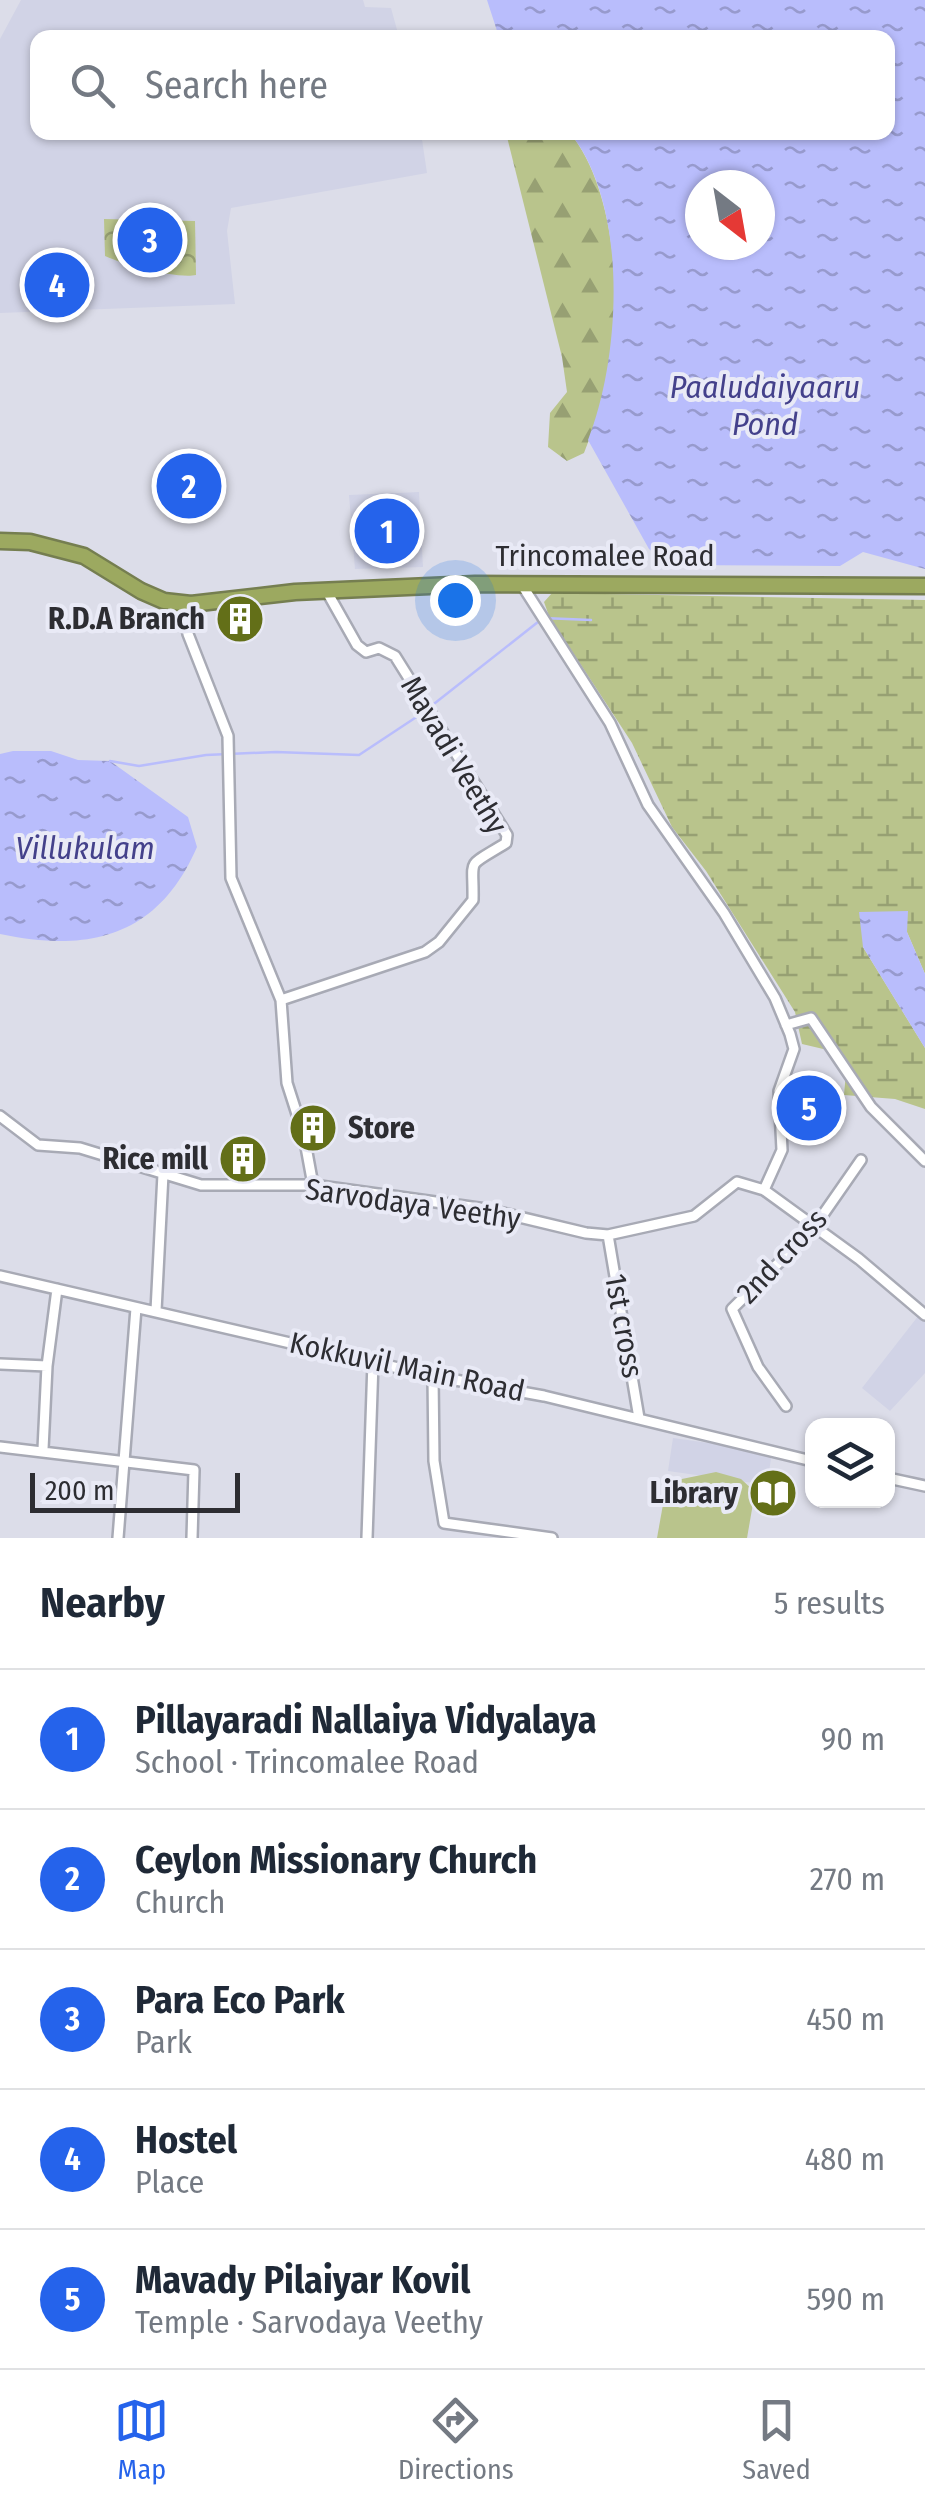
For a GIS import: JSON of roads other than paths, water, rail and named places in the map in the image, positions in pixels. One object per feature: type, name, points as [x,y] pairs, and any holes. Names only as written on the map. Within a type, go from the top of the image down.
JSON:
[{"type":"highway","name":"Trincomalee Road","points":[[0,542],[30,542],[84,556],[141,591],[182,604],[326,590],[522,584],[925,586]]},
{"type":"street","points":[[522,584],[610,723],[648,806],[724,913],[786,1024],[794,1049],[779,1091],[782,1150],[764,1190],[859,1259],[925,1314]]},
{"type":"street","name":"Mavadi Veethy","points":[[281,1000],[380,970],[438,942],[473,900],[469,871],[474,863],[506,842],[508,835],[395,656],[379,648],[366,652],[356,645],[326,590]]},
{"type":"street","points":[[182,604],[188,634],[231,754],[231,878],[281,1000],[288,1083],[304,1136],[312,1185]]},
{"type":"street","points":[[786,1024],[811,1018],[871,1106],[925,1161]]},
{"type":"street","name":"Sarvodaya Veethy","points":[[0,1116],[27,1141],[80,1148],[225,1188],[312,1185],[486,1209],[608,1234],[694,1216],[736,1182],[746,1181],[764,1190]]},
{"type":"street","name":"2nd cross","points":[[786,1406],[758,1367],[732,1308],[813,1229],[861,1160]]},
{"type":"street","points":[[156,1311],[163,1174]]},
{"type":"street","name":"1st cross","points":[[608,1234],[639,1418]]},
{"type":"street","name":"Kokkuvil Main Road","points":[[0,1276],[433,1376],[639,1418],[805,1459]]},
{"type":"street","points":[[44,1450],[47,1366],[57,1289]]},
{"type":"street","points":[[118,1538],[136,1308]]},
{"type":"street","points":[[367,1538],[373,1362]]},
{"type":"street","points":[[0,1364],[47,1366]]},
{"type":"street","points":[[433,1376],[434,1461],[443,1538]]},
{"type":"street","points":[[0,1446],[194,1470],[192,1538]]},
{"type":"street","points":[[895,1480],[925,1486]]},
{"type":"street","points":[[444,1524],[552,1538]]},
{"type":"water","name":"Paaludaiyaaru Pond","points":[[487,0],[925,0],[925,569],[863,552],[840,566],[669,565],[649,549],[588,440],[599,406],[612,325],[614,282],[602,200],[589,163],[574,140],[895,140],[895,30],[497,30]]},
{"type":"water","name":"Villukulam","points":[[51,751],[78,760],[110,761],[188,817],[197,847],[162,901],[141,919],[91,939],[63,941],[0,934],[0,754]]},
{"type":"water","points":[[908,911],[907,932],[925,974],[925,1048],[863,947],[859,912]]},
{"type":"waterway","points":[[430,707],[543,618],[591,620]]},
{"type":"waterway","points":[[110,761],[139,766],[206,755],[359,755],[424,712]]},
{"type":"place","name":"Para Eco Park","points":[[150,240]]},
{"type":"place","name":"Hostel","points":[[57,285]]},
{"type":"place","name":"Ceylon Missionary Church","points":[[189,486]]},
{"type":"place","name":"Pillayaradi Nallaiya Vidyalaya","points":[[387,531]]},
{"type":"place","name":"R.D.A Branch","points":[[240,619]]},
{"type":"place","name":"Mavady Pilaiyar Kovil","points":[[809,1108]]},
{"type":"place","name":"Store","points":[[313,1128]]},
{"type":"place","name":"Rice mill","points":[[243,1159]]},
{"type":"place","name":"Library","points":[[773,1493]]}]
